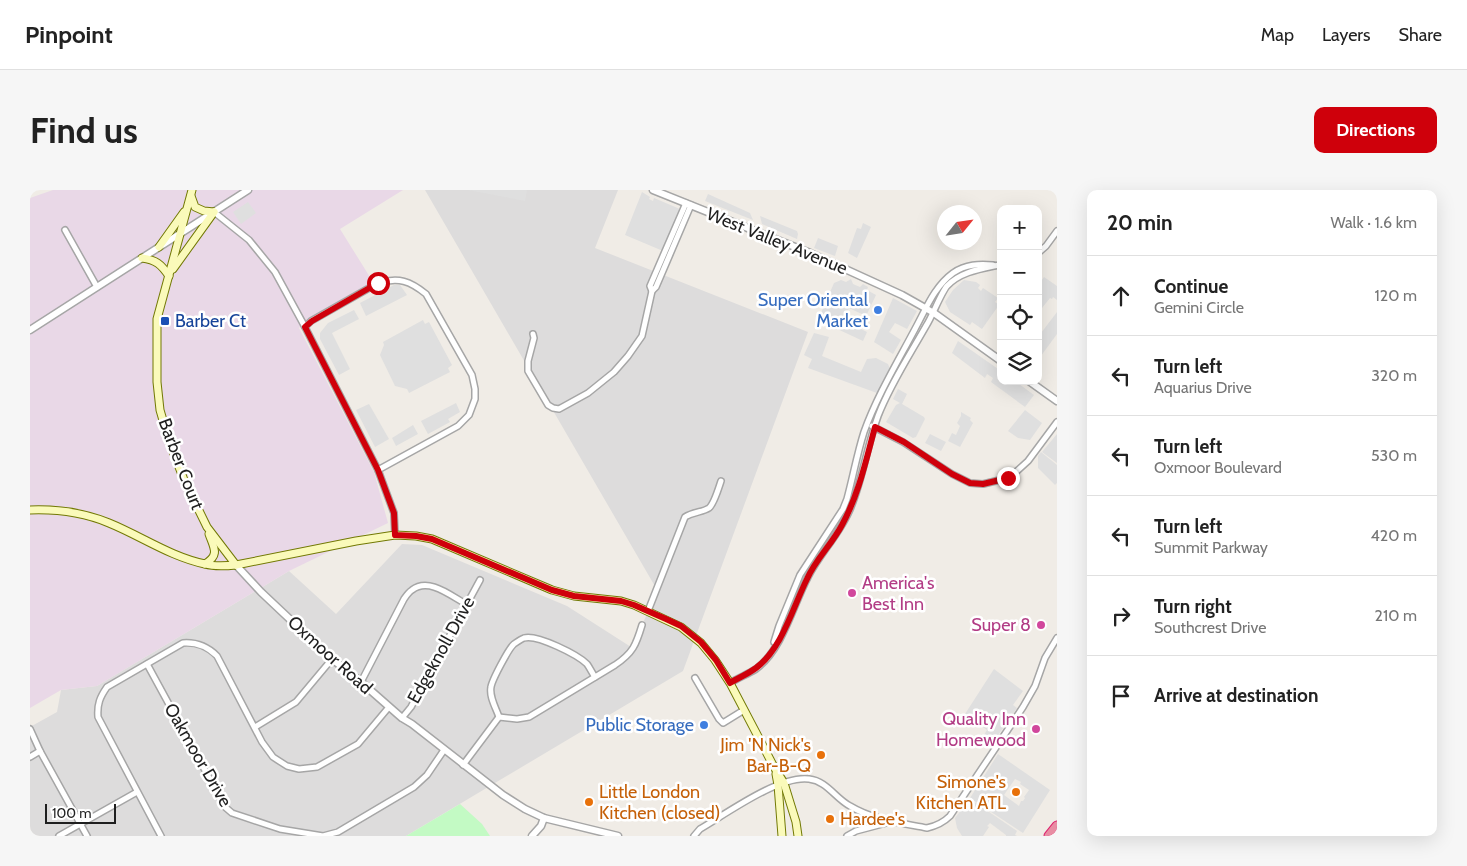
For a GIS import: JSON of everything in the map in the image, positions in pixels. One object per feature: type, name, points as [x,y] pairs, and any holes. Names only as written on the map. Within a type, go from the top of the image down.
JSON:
[{"type":"highway","points":[[1049,836],[1057,826]]},
{"type":"main road","points":[[192,193],[195,207],[204,211],[214,212]]},
{"type":"main road","points":[[159,247],[188,205],[192,193]]},
{"type":"main road","name":"Barber Court","points":[[188,205],[157,319],[157,382],[160,410],[169,441],[184,480],[207,527],[236,565]]},
{"type":"main road","points":[[142,258],[157,261],[168,276],[214,212]]},
{"type":"main road","points":[[30,510],[54,510],[81,514],[108,523],[182,557],[205,564],[223,566],[356,541],[395,535],[416,536],[432,539],[552,590],[574,596],[621,601],[648,611],[681,626],[701,642],[716,660],[774,767],[796,822],[798,836]]},
{"type":"main road","points":[[205,564],[212,560],[214,556],[214,549],[207,527]]},
{"type":"main road","points":[[781,784],[782,836]]},
{"type":"street","points":[[30,330],[248,190]]},
{"type":"street","name":"West Valley Avenue","points":[[652,190],[810,253],[902,295],[934,312],[997,357]]},
{"type":"street","points":[[533,334],[534,338],[528,361],[528,371],[548,405],[553,408],[559,408],[588,393],[614,372],[642,336],[652,291],[650,286],[657,276],[689,204]]},
{"type":"street","points":[[214,212],[248,240],[275,272],[378,470],[394,513],[395,535]]},
{"type":"street","points":[[65,230],[98,287]]},
{"type":"street","points":[[1041,250],[1057,231]]},
{"type":"street","points":[[772,652],[779,626],[800,575],[843,509],[865,430],[881,393],[926,308],[940,285],[955,272],[969,265],[997,265]]},
{"type":"street","points":[[730,683],[757,668],[772,652],[788,623],[815,564],[842,526],[858,488],[875,427],[887,395],[946,287],[968,272],[997,266]]},
{"type":"street","points":[[305,327],[312,321],[378,283],[388,280],[403,280],[414,284],[426,294],[472,375],[475,399],[469,415],[458,426],[378,470]]},
{"type":"street","points":[[1035,385],[1057,401]]},
{"type":"street","points":[[867,426],[875,427],[904,442],[952,474],[970,483],[983,484],[1008,478],[1017,471],[1028,461],[1057,422]]},
{"type":"street","points":[[648,611],[685,517],[709,508],[721,481]]},
{"type":"street","name":"Oxmoor Road","points":[[236,565],[261,592],[332,659],[402,718],[505,797],[544,818],[618,836]]},
{"type":"street","name":"Edgeknoll Drive","points":[[402,718],[411,707],[480,580]]},
{"type":"street","points":[[361,682],[404,599],[412,590],[419,586],[428,585],[466,604]]},
{"type":"street","points":[[500,716],[517,719],[529,717],[628,656],[634,649],[642,625]]},
{"type":"street","points":[[500,716],[491,697],[491,687],[513,644],[524,638],[533,637],[540,639],[577,657],[587,664],[595,677]]},
{"type":"street","points":[[694,836],[700,829],[760,793],[797,778],[816,780],[824,784],[840,799],[862,812],[927,828],[945,822],[1023,707],[1035,686],[1045,658],[1057,638]]},
{"type":"street","points":[[161,836],[98,717],[97,706],[100,696],[107,687],[183,643],[191,642],[202,645],[217,656],[262,742],[273,757],[287,766],[299,769],[317,767],[358,744],[389,707]]},
{"type":"street","points":[[255,726],[296,702],[332,659]]},
{"type":"street","name":"Oakmoor Drive","points":[[147,664],[225,808],[232,814],[280,829],[323,836],[338,832],[414,787],[427,775],[444,750]]},
{"type":"street","points":[[695,678],[719,720],[723,723],[744,710]]},
{"type":"street","points":[[464,765],[500,716]]},
{"type":"street","points":[[30,729],[40,751],[87,836]]},
{"type":"street","points":[[30,757],[40,751]]},
{"type":"street","points":[[59,836],[137,792]]},
{"type":"street","points":[[532,836],[541,826],[544,818]]},
{"type":"street","points":[[847,836],[856,831],[893,821]]},
{"type":"street","points":[[278,836],[280,829]]},
{"type":"shaded area","points":[[53,190],[403,190],[340,229],[373,282],[307,320],[299,328],[374,472],[388,523],[289,571],[97,686],[61,690],[30,708],[30,198]]},
{"type":"shaded area","points":[[425,190],[618,190],[595,248],[808,332],[683,671],[406,836],[30,836],[30,727],[57,712],[61,690],[97,686],[289,571],[336,614],[402,544],[422,545],[567,606],[631,647],[653,602],[656,588]]},
{"type":"shaded area","points":[[468,190],[527,190],[525,201]]},
{"type":"shaded area","points":[[642,192],[653,201],[654,198],[680,209],[663,251],[625,235]]},
{"type":"shaded area","points":[[708,194],[750,213],[753,220],[705,201]]},
{"type":"shaded area","points":[[248,202],[256,213],[241,224],[233,212]]},
{"type":"shaded area","points":[[760,216],[797,231],[797,239],[762,224]]},
{"type":"shaded area","points":[[863,223],[871,227],[857,258],[848,253],[857,228],[861,229]]},
{"type":"shaded area","points":[[818,238],[838,246],[835,256],[814,248]]},
{"type":"shaded area","points":[[1044,277],[1057,286],[1057,300],[1053,297],[1052,299],[1050,298],[1042,308],[1042,295],[1042,280]]},
{"type":"shaded area","points":[[851,279],[853,284],[860,287],[863,284],[868,287],[867,290],[876,295],[866,316],[849,308],[843,320],[867,332],[863,341],[818,320],[834,283],[841,280],[846,282]]},
{"type":"shaded area","points":[[964,280],[976,282],[980,285],[978,288],[981,291],[983,288],[997,297],[995,302],[997,308],[982,329],[972,322],[970,325],[950,312],[945,302],[953,290]]},
{"type":"shaded area","points":[[394,285],[400,285],[407,295],[366,316],[360,303]]},
{"type":"shaded area","points":[[893,298],[917,311],[907,329],[895,323],[889,332],[901,340],[893,354],[874,342]]},
{"type":"shaded area","points":[[354,310],[359,319],[332,333],[350,369],[339,375],[320,339],[320,333],[328,323]]},
{"type":"shaded area","points":[[1057,312],[1057,334],[1042,355],[1042,332]]},
{"type":"shaded area","points":[[423,320],[425,324],[429,322],[452,365],[448,368],[450,372],[409,393],[407,389],[395,386],[380,355],[384,345],[383,342]]},
{"type":"shaded area","points":[[814,333],[829,337],[822,356],[861,372],[867,359],[876,358],[888,364],[890,369],[877,393],[808,368],[812,359],[804,355]]},
{"type":"shaded area","points":[[958,341],[997,368],[997,385],[1020,385],[1034,395],[1025,407],[991,382],[993,378],[987,374],[985,378],[952,353]]},
{"type":"shaded area","points":[[898,389],[907,394],[902,404],[925,419],[916,437],[913,438],[886,422],[896,405],[900,403],[893,399]]},
{"type":"shaded area","points":[[456,403],[460,412],[448,419],[450,422],[428,434],[421,421]]},
{"type":"shaded area","points":[[369,404],[389,439],[375,447],[356,410]]},
{"type":"shaded area","points":[[1025,410],[1042,423],[1030,440],[1018,438],[1008,431]]},
{"type":"shaded area","points":[[961,412],[971,418],[970,420],[973,423],[960,447],[948,441],[952,433],[956,435],[960,426],[957,423]]},
{"type":"shaded area","points":[[413,425],[418,434],[396,446],[392,438]]},
{"type":"shaded area","points":[[930,434],[946,442],[941,451],[925,443]]},
{"type":"shaded area","points":[[1057,434],[1057,463],[1042,452]]},
{"type":"shaded area","points":[[1041,452],[1057,465],[1057,483],[1055,485],[1038,468],[1038,456]]},
{"type":"shaded area","points":[[994,669],[1023,691],[1013,705],[1017,708],[994,741],[984,735],[987,730],[965,714]]},
{"type":"shaded area","points":[[998,754],[1050,790],[1023,833],[970,798]],"holes":[[[1015,779],[1021,782],[1020,784],[1029,790],[1019,806],[1004,795]]]},
{"type":"shaded area","points":[[970,799],[1017,831],[1015,835],[1017,836],[1006,836],[990,823],[983,836],[962,836],[957,828],[955,818]]},
{"type":"green space","points":[[460,804],[482,824],[490,836],[406,836]]},
{"type":"place","name":"Super Oriental Market","points":[[878,310]]},
{"type":"place","name":"Barber Ct","points":[[165,321]]},
{"type":"place","name":"America's Best Inn","points":[[852,593]]},
{"type":"place","name":"Super 8","points":[[1041,625]]},
{"type":"place","name":"Public Storage","points":[[704,725]]},
{"type":"place","name":"Quality Inn Homewood","points":[[1036,729]]},
{"type":"place","name":"Jim 'N Nick's Bar-B-Q","points":[[821,755]]},
{"type":"place","name":"Simone's Kitchen ATL","points":[[1016,792]]},
{"type":"place","name":"Little London Kitchen (closed)","points":[[589,802]]},
{"type":"place","name":"Hardee's","points":[[830,819]]},
{"type":"route","points":[[378,283],[312,321],[305,327],[378,470],[394,513],[395,535],[432,539],[552,590],[574,596],[621,601],[666,619],[681,626],[701,642],[716,660],[730,683],[757,668],[772,652],[788,623],[815,564],[842,526],[851,508],[875,427],[904,442],[952,474],[970,483],[983,484],[1008,478]]}]
